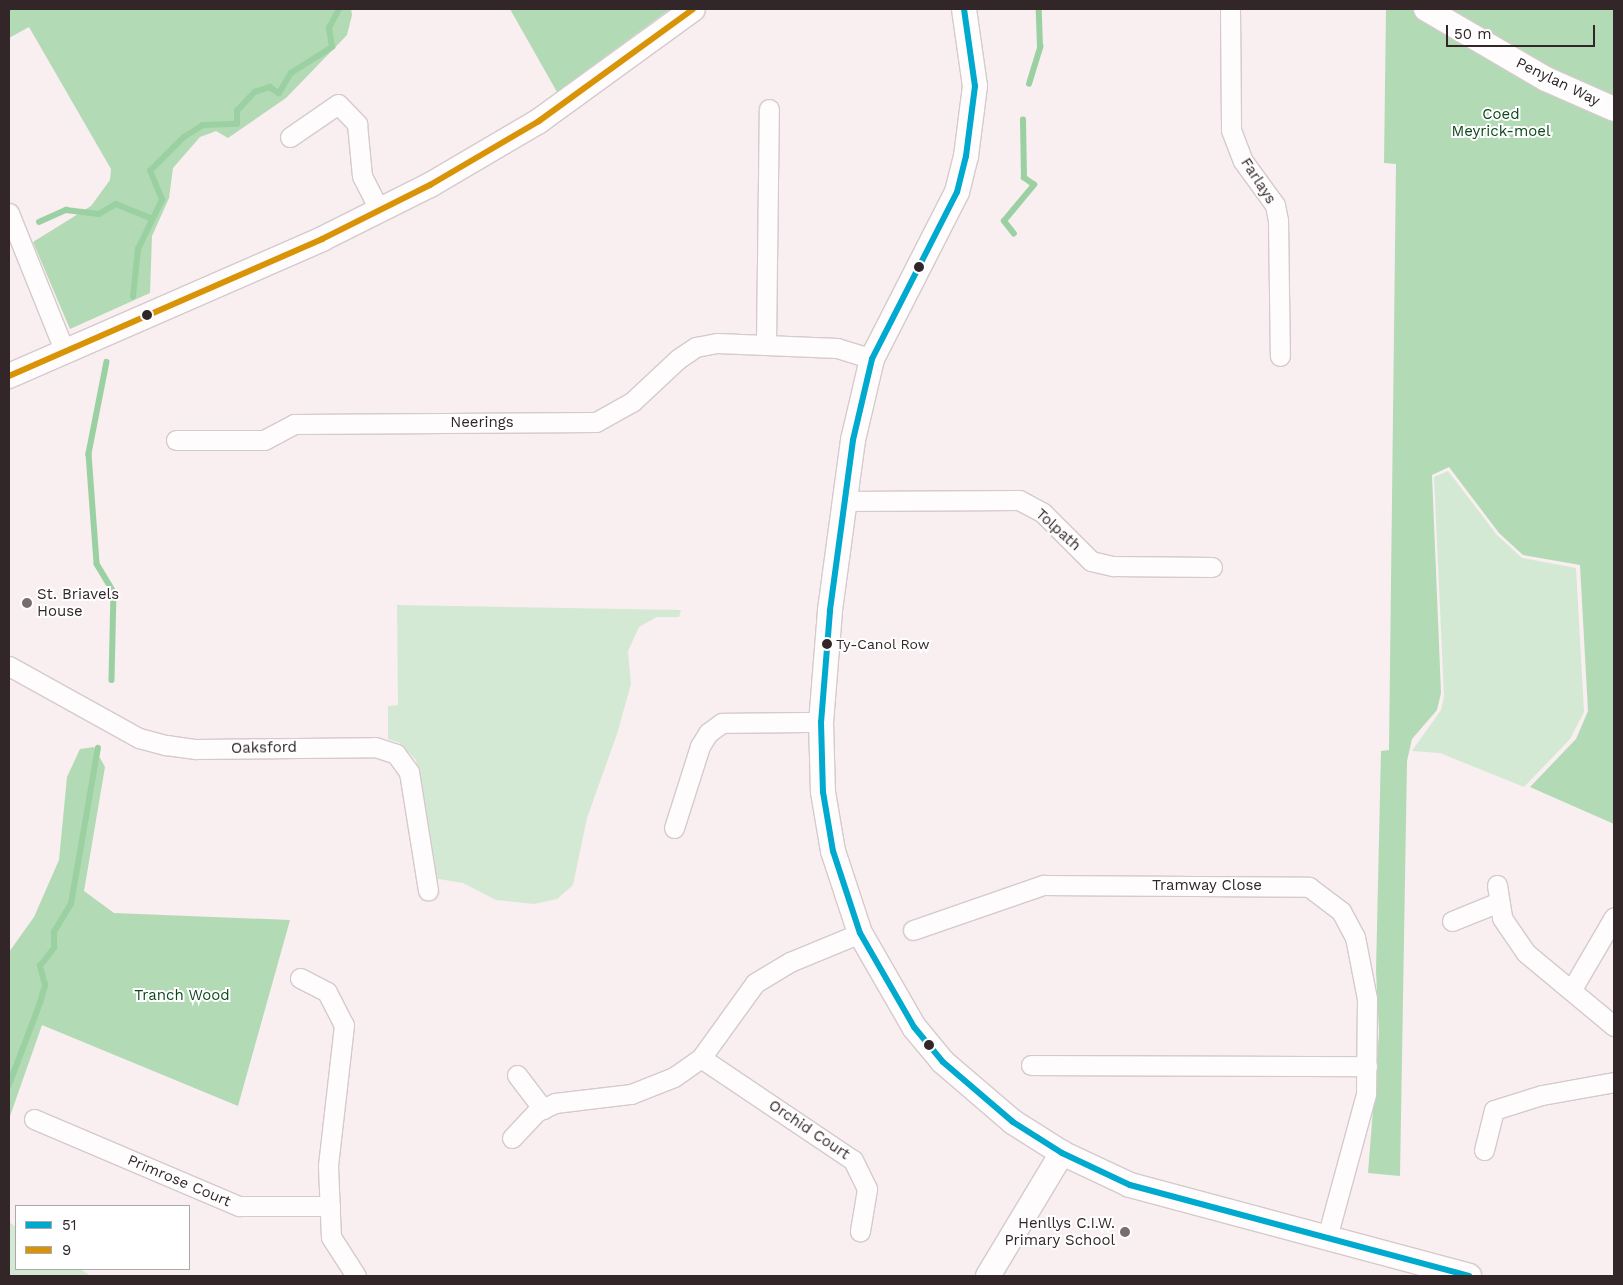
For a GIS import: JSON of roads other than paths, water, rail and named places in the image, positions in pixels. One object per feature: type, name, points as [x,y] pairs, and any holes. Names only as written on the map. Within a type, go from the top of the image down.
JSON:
[{"type":"street","points":[[9,376],[380,211],[539,121],[693,9]]},
{"type":"street","name":"Farlays","points":[[1230,9],[1231,130],[1243,161],[1275,205],[1278,220],[1280,356]]},
{"type":"street","name":"Penylan Way","points":[[1426,9],[1546,79],[1614,109]]},
{"type":"street","points":[[962,12],[975,86],[973,124],[957,192],[872,359],[843,501],[821,722],[828,826],[860,932],[914,1026],[943,1062],[1013,1122],[1062,1153],[1130,1185],[1469,1276]]},
{"type":"street","points":[[290,137],[338,104],[357,124],[362,176],[380,211]]},
{"type":"street","points":[[766,344],[769,109]]},
{"type":"street","points":[[9,212],[65,352]]},
{"type":"street","name":"Neerings","points":[[176,440],[264,440],[294,424],[596,422],[616,415],[696,347],[766,344],[837,348],[872,359]]},
{"type":"street","name":"Tolpath","points":[[843,501],[1019,500],[1043,513],[1092,560],[1113,566],[1212,566]]},
{"type":"street","name":"Oaksford","points":[[9,666],[139,738],[166,745],[196,749],[375,747],[396,754],[409,772],[428,890]]},
{"type":"street","points":[[674,828],[700,746],[708,733],[722,723],[821,722]]},
{"type":"street","name":"Tramway Close","points":[[913,930],[1043,885],[1309,886],[1341,911],[1355,937],[1366,999],[1367,1066],[1356,1140],[1327,1238]]},
{"type":"street","points":[[1452,922],[1498,894],[1502,918],[1526,953],[1572,989],[1614,1026]]},
{"type":"street","points":[[1572,989],[1614,917]]},
{"type":"street","points":[[512,1138],[543,1109],[555,1103],[611,1098],[654,1087],[701,1058],[755,983],[790,962],[860,932]]},
{"type":"street","points":[[300,978],[327,992],[344,1025],[328,1166],[331,1237],[356,1276]]},
{"type":"street","name":"Orchid Court","points":[[701,1058],[854,1160],[867,1189],[860,1231]]},
{"type":"street","points":[[1031,1064],[1367,1066]]},
{"type":"street","points":[[517,1075],[543,1109]]},
{"type":"street","points":[[1484,1150],[1494,1110],[1542,1096],[1614,1082]]},
{"type":"street","name":"Primrose Court","points":[[34,1119],[239,1206],[330,1206]]},
{"type":"street","points":[[988,1276],[1062,1153]]},
{"type":"waterway","points":[[133,297],[138,249],[162,200],[150,171],[184,137],[203,125],[237,124],[237,111],[255,92],[270,87],[279,93],[291,73],[332,47],[329,28],[339,9]]},
{"type":"waterway","points":[[1029,84],[1040,47],[1039,9]]},
{"type":"waterway","points":[[1014,234],[1004,221],[1034,185],[1024,178],[1023,120]]},
{"type":"waterway","points":[[39,222],[66,210],[99,214],[116,204],[151,218]]},
{"type":"waterway","points":[[107,362],[89,454],[97,564],[114,592],[112,680]]},
{"type":"waterway","points":[[9,1085],[45,985],[40,966],[54,948],[54,932],[71,904],[98,748]]},
{"type":"place","name":"St. Briavels House","points":[[27,603]]},
{"type":"place","name":"Ty-Canol Row","points":[[827,644]]},
{"type":"place","name":"Henllys C.I.W. Primary School","points":[[1125,1232]]},
{"type":"park label","name":"Coed Meyrick-moel","points":[[1501,122]]},
{"type":"park label","name":"Tranch Wood","points":[[182,996]]}]
